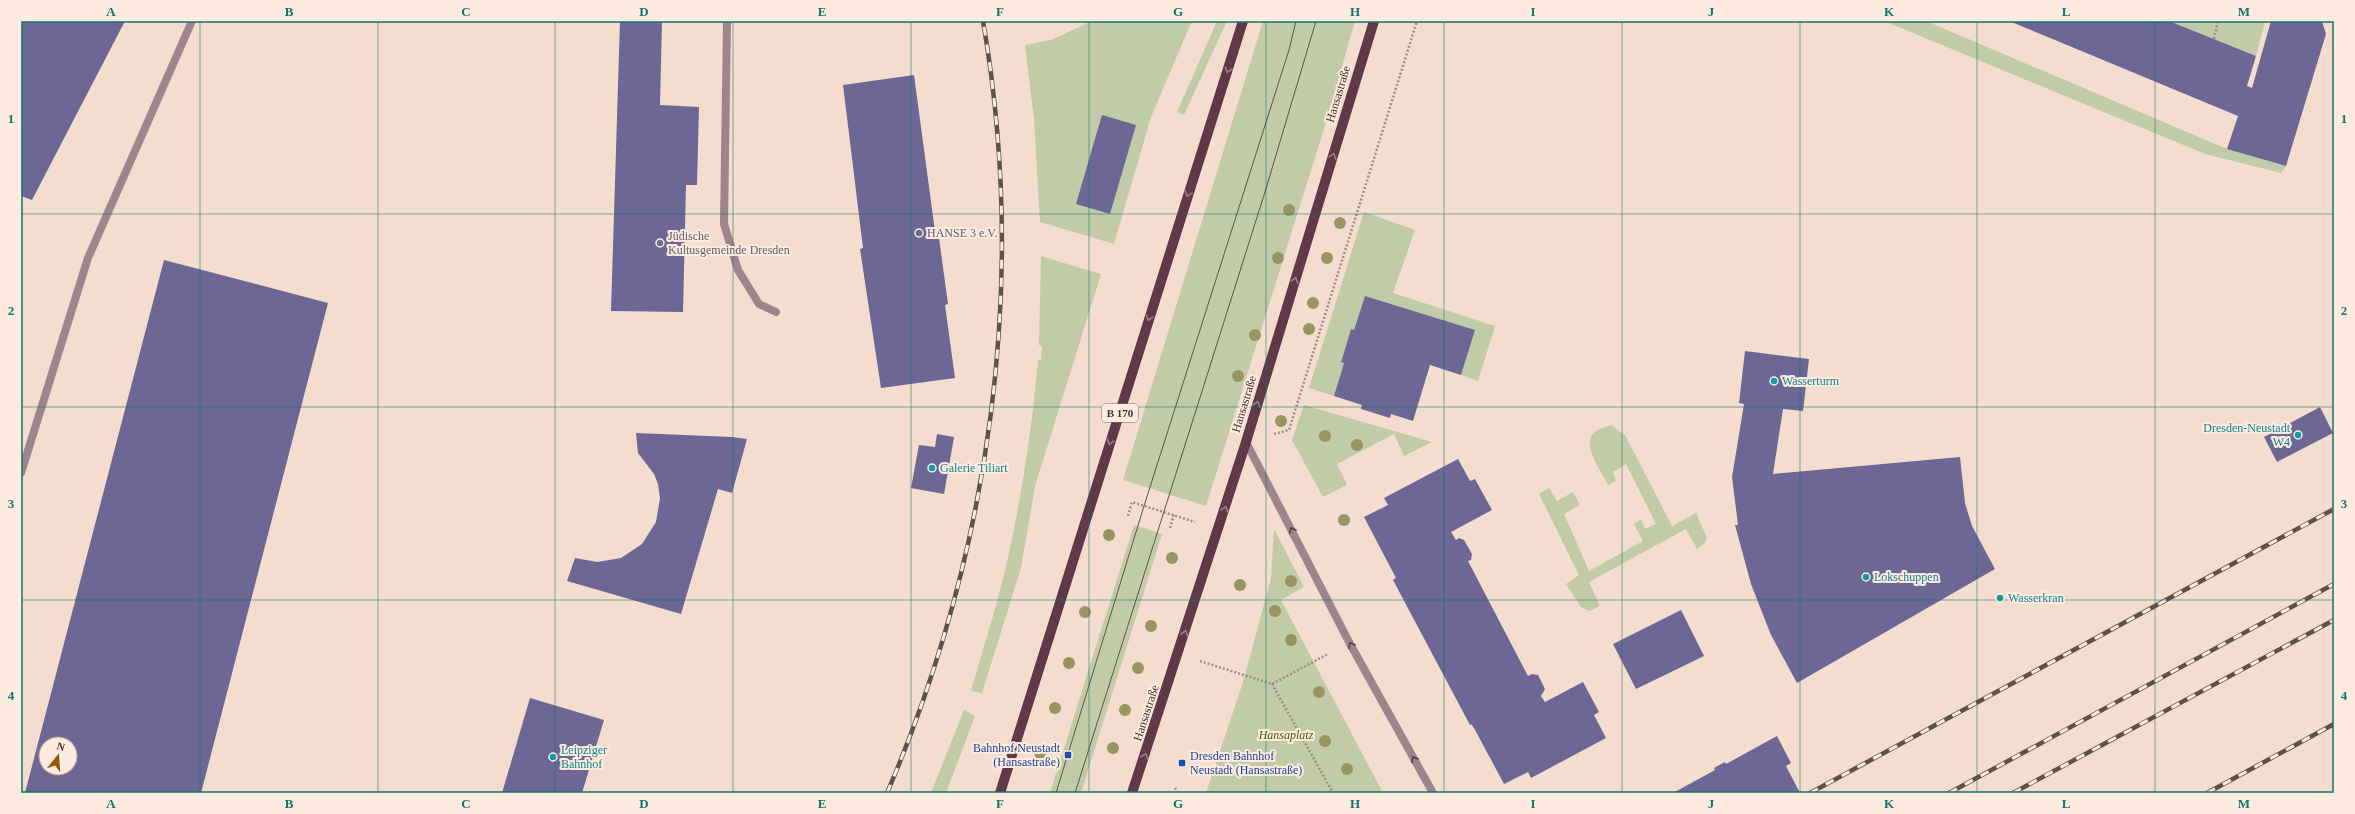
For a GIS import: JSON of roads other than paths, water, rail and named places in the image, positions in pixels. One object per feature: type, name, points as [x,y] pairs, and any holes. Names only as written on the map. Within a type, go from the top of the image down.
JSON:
[{"type":"main road","name":"B 170","points":[[1000,793],[1243,21]]},
{"type":"main road","name":"Hansastraße","points":[[1132,793],[1246,442],[1374,21]]},
{"type":"lane","points":[[21,473],[88,258],[192,21]]},
{"type":"lane","points":[[727,21],[724,224],[738,270],[759,304],[776,312]]},
{"type":"lane","points":[[1246,442],[1349,642],[1433,793]]},
{"type":"tram line","points":[[1056,793],[1144,506],[1289,50],[1296,21]]},
{"type":"tram line","points":[[1075,793],[1265,192],[1316,21]]},
{"type":"railway","points":[[887,793],[923,701],[952,607],[975,511],[991,414],[1000,316],[1002,217],[996,119],[983,21]]},
{"type":"railway","points":[[1810,793],[2334,509]]},
{"type":"railway","points":[[1949,793],[2334,584]]},
{"type":"railway","points":[[2013,793],[2334,620]]},
{"type":"railway","points":[[2207,793],[2334,724]]},
{"type":"place","name":"HANSE 3 e.V.","points":[[919,233]]},
{"type":"place","name":"Jüdische Kultusgemeinde Dresden","points":[[660,243]]},
{"type":"place","name":"Wasserturm","points":[[1774,381]]},
{"type":"place","name":"Dresden-Neustadt W4","points":[[2298,435]]},
{"type":"place","name":"Galerie Tiliart","points":[[932,468]]},
{"type":"place","name":"Lokschuppen","points":[[1866,577]]},
{"type":"place","name":"Wasserkran","points":[[2000,598]]},
{"type":"place","name":"Bahnhof Neustadt (Hansastraße)","points":[[1068,755]]},
{"type":"place","name":"Leipziger Bahnhof","points":[[553,757]]},
{"type":"place","name":"Dresden Bahnhof Neustadt (Hansastraße)","points":[[1182,763]]},
{"type":"park label","name":"Hansaplatz","points":[[1286,735]]}]
